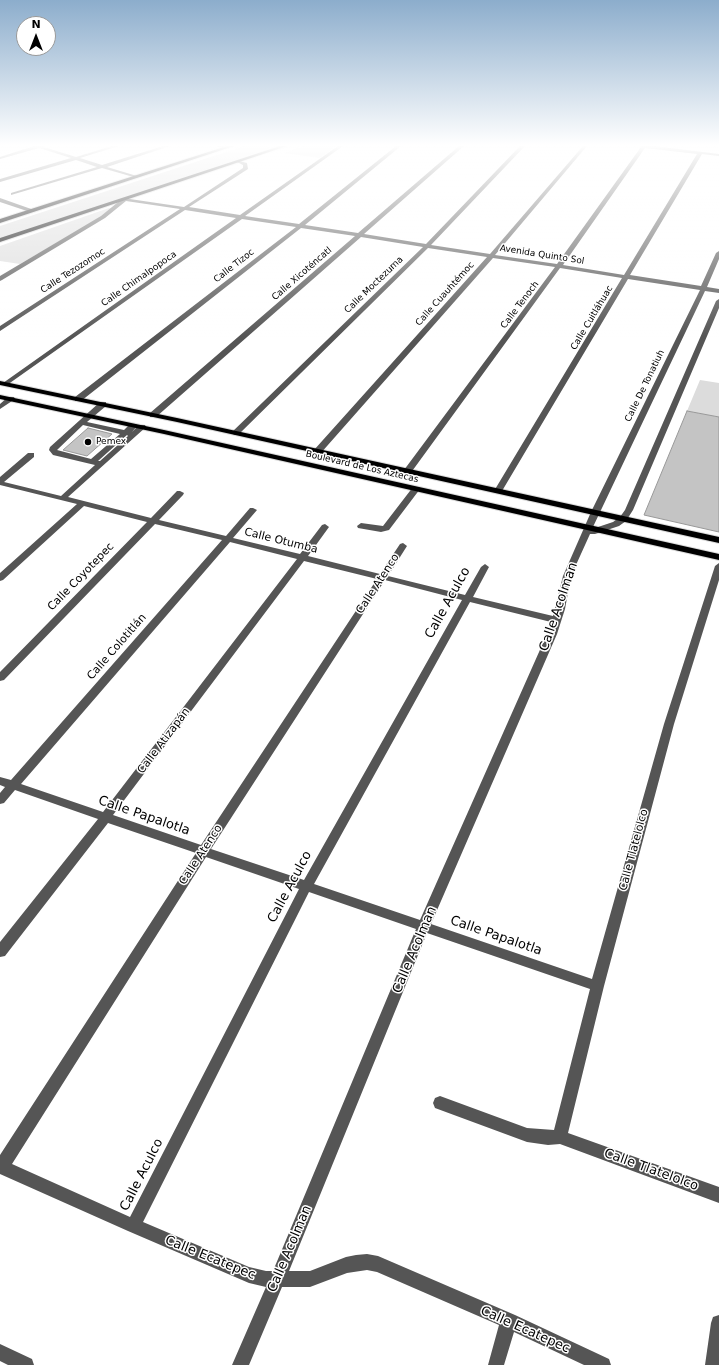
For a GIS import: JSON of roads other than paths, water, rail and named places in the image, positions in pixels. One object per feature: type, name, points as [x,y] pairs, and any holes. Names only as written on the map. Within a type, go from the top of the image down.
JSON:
[{"type":"main road","points":[[0,221],[36,210]]},
{"type":"main road","points":[[0,240],[94,210]]},
{"type":"main road","name":"Boulevard de Los Aztecas","points":[[3,384],[177,420],[719,540]]},
{"type":"main road","name":"Boulevard de Los Aztecas","points":[[0,397],[142,427],[416,489],[588,531]]},
{"type":"main road","points":[[164,432],[177,420]]},
{"type":"main road","points":[[601,530],[719,556]]},
{"type":"street","points":[[0,279],[103,217],[112,210]]},
{"type":"street","name":"Calle Tezozomoc","points":[[0,329],[183,210]]},
{"type":"street","name":"Avenida Quinto Sol","points":[[197,210],[299,227],[719,291]]},
{"type":"street","name":"Calle Chimalpopoca","points":[[3,384],[252,210]]},
{"type":"street","name":"Calle Tizoc","points":[[78,399],[320,210]]},
{"type":"street","name":"Calle Xicoténcatl","points":[[153,415],[390,210]]},
{"type":"street","name":"Calle Moctezuma","points":[[235,433],[427,246],[462,210]]},
{"type":"street","name":"Calle Cuauhtémoc","points":[[317,452],[531,210]]},
{"type":"street","name":"Calle Tenoch","points":[[407,472],[559,266],[598,210]]},
{"type":"street","name":"Calle Cuitláhuac","points":[[498,492],[667,210]]},
{"type":"street","name":"Calle De Tonatiuh","points":[[588,531],[595,512],[719,253]]},
{"type":"street","points":[[588,531],[601,530],[623,519],[629,510],[719,301]]},
{"type":"street","points":[[0,407],[11,399]]},
{"type":"street","points":[[102,464],[56,453],[53,450],[54,447],[103,404]]},
{"type":"street","points":[[82,423],[134,434]]},
{"type":"street","points":[[92,462],[133,426]]},
{"type":"street","points":[[63,498],[142,427]]},
{"type":"street","points":[[0,482],[32,455]]},
{"type":"street","name":"Calle Otumba","points":[[0,482],[557,620]]},
{"type":"street","points":[[361,526],[381,529],[386,528],[416,489]]},
{"type":"street","name":"Calle Coyotepec","points":[[0,678],[180,493]]},
{"type":"street","points":[[0,578],[83,503]]},
{"type":"street","name":"Calle Colotitlán","points":[[0,800],[254,510]]},
{"type":"street","name":"Calle Atizapán","points":[[0,952],[106,817],[325,527]]},
{"type":"street","name":"Calle Acolman","points":[[240,1365],[277,1280],[424,926],[557,620],[567,576],[588,531]]},
{"type":"street","name":"Calle Atenco","points":[[1,1166],[203,852],[403,546]]},
{"type":"street","name":"Calle Tlatelolco","points":[[560,1137],[597,986],[669,724],[719,566]]},
{"type":"street","name":"Calle Aculco","points":[[133,1226],[306,887],[485,567]]},
{"type":"street","name":"Calle Papalotla","points":[[0,781],[203,852],[597,986]]},
{"type":"street","name":"Calle Tlatelolco","points":[[440,1103],[527,1135],[548,1138],[560,1137],[719,1195]]},
{"type":"street","name":"Calle Ecatepec","points":[[1,1166],[133,1226],[249,1275],[277,1280],[310,1279],[346,1265],[367,1262],[378,1264],[508,1321],[603,1365]]},
{"type":"street","points":[[496,1365],[508,1321]]},
{"type":"street","points":[[713,1365],[719,1323]]},
{"type":"street","points":[[0,1352],[26,1365]]},
{"type":"place","name":"Pemex","points":[[88,442]]}]
